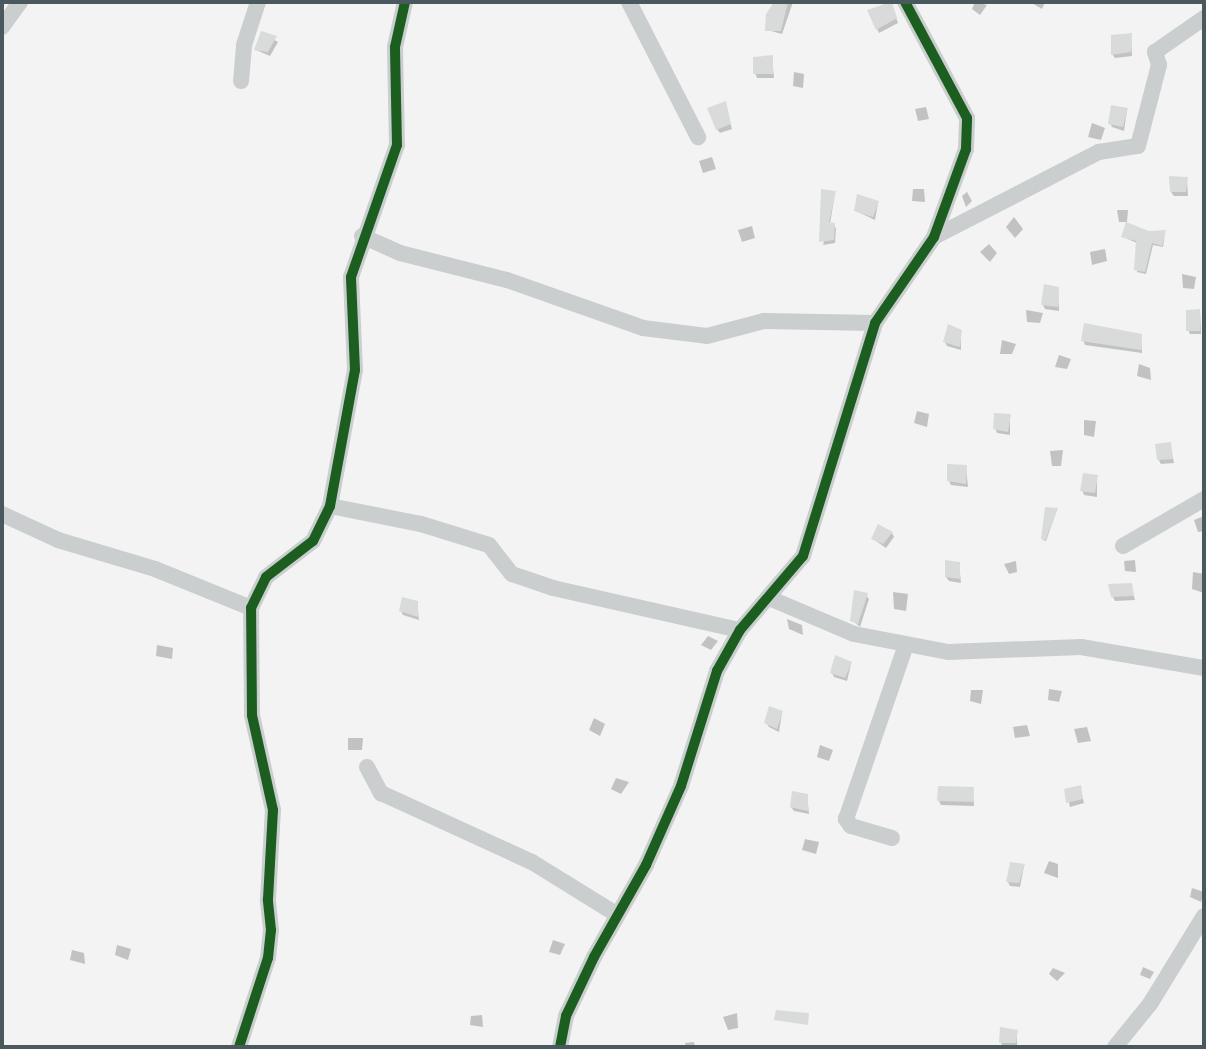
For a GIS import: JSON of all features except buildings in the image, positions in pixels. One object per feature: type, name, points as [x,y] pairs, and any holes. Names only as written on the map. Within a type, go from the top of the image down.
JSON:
[{"type":"street","points":[[2,27],[20,2]]},
{"type":"street","points":[[241,81],[244,45],[258,2]]},
{"type":"street","points":[[239,1047],[268,958],[271,930],[268,899],[273,810],[252,715],[251,608],[266,578],[313,541],[330,506],[355,370],[351,276],[362,236],[397,145],[396,47],[405,2]]},
{"type":"street","points":[[629,2],[698,136]]},
{"type":"street","points":[[560,1047],[566,1016],[616,914],[646,865],[681,786],[717,671],[740,630],[803,556],[875,323],[934,237],[966,149],[967,118],[905,2]]},
{"type":"street","points":[[934,237],[1099,152],[1138,146],[1159,65],[1155,52],[1204,18]]},
{"type":"street","points":[[1204,18],[1204,28]]},
{"type":"street","points":[[362,236],[400,253],[507,280],[643,328],[707,336],[764,321],[875,323]]},
{"type":"street","points":[[1124,546],[1204,499]]},
{"type":"street","points":[[330,506],[421,524],[489,545],[512,574],[553,588],[740,630]]},
{"type":"street","points":[[2,514],[58,540],[155,569],[251,608]]},
{"type":"street","points":[[769,598],[854,634],[906,645],[973,653],[1081,647],[1204,668]]},
{"type":"street","points":[[892,838],[851,826],[846,819],[906,645]]},
{"type":"street","points":[[368,767],[381,793],[532,862],[616,914]]},
{"type":"street","points":[[1115,1047],[1150,1004],[1204,916]]},
{"type":"cycle path","points":[[239,1047],[268,958],[271,930],[268,899],[273,810],[252,715],[251,608],[266,577],[313,541],[330,506],[355,370],[351,277],[397,145],[395,47],[405,2]]},
{"type":"cycle path","points":[[560,1047],[566,1016],[594,957],[646,865],[681,786],[717,671],[740,630],[803,556],[875,323],[934,237],[966,149],[967,118],[905,2]]}]
